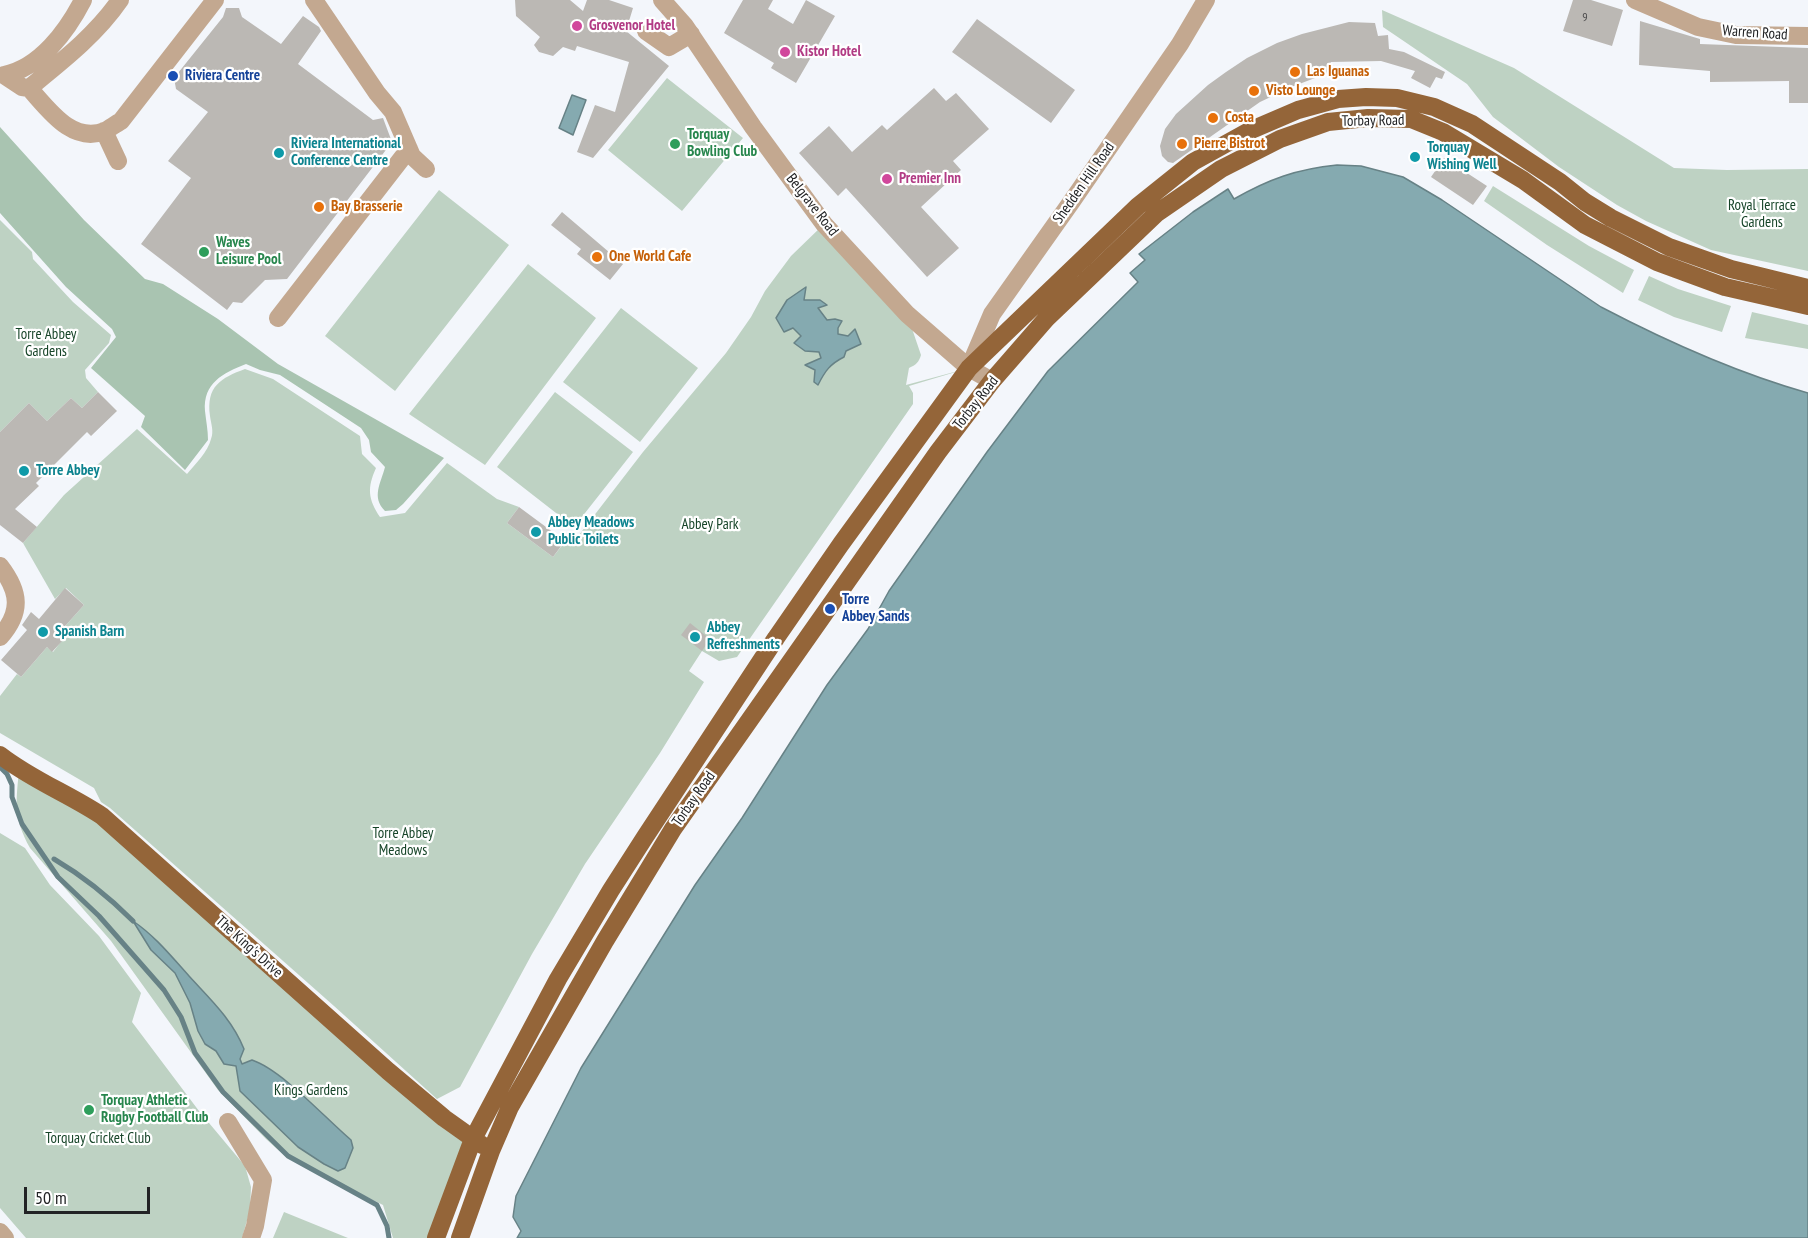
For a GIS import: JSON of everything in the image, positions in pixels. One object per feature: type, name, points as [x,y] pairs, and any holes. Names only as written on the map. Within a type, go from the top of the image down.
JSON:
[{"type":"main road","name":"Torbay Road","points":[[436,1238],[473,1139],[553,988],[611,890],[782,629],[969,368],[1138,206],[1193,162],[1249,131],[1298,110],[1338,99],[1397,98],[1434,107],[1472,124],[1611,218],[1669,247],[1731,269],[1808,288]]},
{"type":"main road","name":"Torbay Road","points":[[460,1238],[491,1151],[510,1107],[550,1034],[673,829],[938,453],[992,381],[1046,319],[1157,213],[1221,169],[1280,139],[1328,122],[1368,118],[1411,119],[1443,132],[1522,180],[1585,225],[1657,262],[1725,287],[1808,306]]},
{"type":"main road","name":"The King's Drive","points":[[0,755],[23,772],[102,816],[388,1071],[444,1118],[491,1151]]},
{"type":"street","points":[[2,77],[78,0]]},
{"type":"street","points":[[2,77],[17,73],[31,65],[70,24],[83,0]]},
{"type":"street","points":[[29,88],[74,51],[111,13],[120,0]]},
{"type":"street","points":[[2,77],[29,88],[68,128],[85,134],[104,131],[121,121],[215,0]]},
{"type":"street","points":[[314,0],[376,93],[393,112],[412,156],[426,169]]},
{"type":"street","name":"Belgrave Road","points":[[662,0],[691,34],[753,127],[824,224],[907,314],[969,368],[992,381]]},
{"type":"street","name":"Shedden Hill Road","points":[[969,368],[992,314],[1180,44],[1206,0]]},
{"type":"street","name":"Warren Road","points":[[1635,0],[1698,27],[1736,35],[1808,36]]},
{"type":"street","points":[[1667,0],[1698,27]]},
{"type":"street","points":[[646,31],[669,47],[691,34]]},
{"type":"street","points":[[104,131],[118,161]]},
{"type":"street","points":[[278,318],[409,149]]},
{"type":"street","points":[[0,566],[14,589],[17,602],[9,627],[0,638]]},
{"type":"street","points":[[228,1122],[263,1180],[251,1238]]},
{"type":"street","points":[[0,1232],[5,1238]]},
{"type":"green space","name":"Royal Terrace Gardens","points":[[1382,10],[1514,68],[1674,168],[1808,169],[1808,271],[1711,250],[1646,221],[1617,205],[1559,167],[1493,117],[1467,84],[1383,27]]},
{"type":"green space","name":"Torquay Bowling Club","points":[[667,78],[743,138],[682,211],[608,150]]},
{"type":"green space","points":[[0,127],[84,220],[145,279],[163,284],[218,319],[278,364],[444,458],[403,504],[396,510],[385,511],[378,495],[385,467],[371,452],[369,440],[361,428],[280,375],[246,364],[222,375],[211,386],[205,401],[208,440],[185,470],[141,427],[145,416],[91,368],[116,337],[112,329],[66,287],[0,213]]},
{"type":"green space","points":[[1493,186],[1589,246],[1634,270],[1623,293],[1547,245],[1484,201]]},
{"type":"green space","points":[[439,190],[509,245],[395,391],[325,336]]},
{"type":"green space","name":"Torre Abbey Gardens","points":[[0,220],[32,252],[33,259],[73,302],[111,335],[109,343],[85,370],[86,378],[98,392],[82,408],[71,398],[47,421],[29,403],[0,432]]},
{"type":"green space","points":[[824,224],[907,314],[921,355],[917,363],[909,368],[906,385],[969,368],[909,386],[913,393],[913,404],[737,657],[719,661],[702,651],[689,671],[704,682],[660,753],[585,864],[532,954],[460,1087],[437,1099],[101,802],[94,788],[0,733],[0,696],[17,674],[21,677],[47,647],[53,652],[63,639],[58,634],[84,605],[66,588],[55,599],[23,543],[64,495],[137,429],[187,474],[204,453],[211,439],[209,406],[213,390],[222,380],[245,369],[273,379],[360,436],[362,454],[376,468],[370,493],[373,505],[380,517],[405,513],[447,463],[497,499],[519,507],[507,523],[553,557],[571,534],[576,539],[643,452],[726,353],[751,317],[765,291],[791,256]]},
{"type":"green space","points":[[528,264],[596,318],[485,465],[409,414]]},
{"type":"green space","points":[[1649,276],[1678,289],[1731,306],[1722,332],[1674,317],[1638,300]]},
{"type":"green space","points":[[621,308],[698,368],[640,442],[563,382]]},
{"type":"green space","points":[[1752,312],[1808,325],[1808,349],[1745,338]]},
{"type":"green space","points":[[555,392],[633,452],[574,527],[497,467]]},
{"type":"green space","name":"Kings Gardens","points":[[19,770],[80,802],[473,1139],[436,1238],[393,1238],[383,1205],[286,1157],[218,1090],[111,941],[30,848],[18,818]]},
{"type":"green space","name":"Torquay Athletic Rugby Football Club","points":[[0,833],[25,848],[50,885],[99,936],[141,993],[132,1022],[199,1111],[245,1166],[251,1187],[250,1210],[242,1238],[26,1238],[0,1208]]},
{"type":"green space","points":[[284,1212],[348,1238],[273,1238]]},
{"type":"water","points":[[572,95],[586,100],[573,135],[559,128]]},
{"type":"water","points":[[1337,165],[1361,166],[1403,177],[1442,200],[1601,307],[1702,355],[1755,376],[1808,393],[1808,1238],[517,1238],[521,1231],[513,1217],[516,1196],[581,1068],[695,885],[742,818],[827,685],[868,629],[889,591],[987,452],[1048,371],[1138,282],[1130,273],[1145,260],[1139,254],[1193,212],[1228,189],[1234,199],[1284,176]]},
{"type":"water","points":[[806,287],[804,300],[820,300],[827,305],[818,308],[827,320],[842,321],[838,334],[848,336],[855,329],[861,344],[846,351],[844,357],[828,368],[818,385],[814,382],[815,370],[805,365],[821,358],[819,352],[805,351],[794,343],[801,336],[793,328],[784,332],[776,318],[787,300]]},
{"type":"water","points":[[133,921],[162,947],[227,1019],[244,1049],[240,1059],[242,1064],[252,1060],[264,1065],[290,1084],[351,1140],[353,1148],[345,1168],[338,1171],[298,1147],[240,1091],[236,1066],[224,1064],[216,1051],[205,1044],[198,1031],[190,1003],[175,973],[151,950]]},
{"type":"building","points":[[515,0],[570,0],[583,11],[587,0],[609,0],[633,8],[626,31],[669,66],[593,158],[577,152],[595,105],[615,112],[629,62],[577,46],[575,51],[563,47],[553,56],[539,52],[534,45],[540,37],[516,16]]},
{"type":"building","name":"Kistor Hotel","points":[[743,0],[773,0],[768,9],[793,24],[806,0],[835,16],[796,83],[771,68],[774,63],[724,33]]},
{"type":"building","points":[[1573,0],[1591,0],[1623,10],[1612,46],[1563,31]]},
{"type":"building","name":"Riviera International Conference Centre","points":[[226,8],[239,8],[242,17],[281,44],[303,16],[319,27],[321,31],[298,64],[373,120],[383,118],[392,142],[287,279],[265,280],[242,303],[233,302],[227,310],[141,244],[191,178],[168,161],[208,112],[176,89],[174,78],[223,17]]},
{"type":"building","points":[[977,19],[1075,90],[1051,123],[952,52]]},
{"type":"building","points":[[1640,21],[1700,39],[1700,44],[1808,48],[1808,103],[1789,103],[1789,81],[1710,82],[1710,71],[1639,65]]},
{"type":"building","points":[[1349,22],[1375,23],[1378,36],[1388,35],[1389,49],[1404,52],[1445,72],[1442,79],[1436,77],[1430,88],[1411,78],[1415,71],[1381,61],[1331,62],[1328,73],[1260,102],[1173,163],[1168,162],[1162,156],[1160,146],[1165,129],[1176,114],[1226,72],[1277,43]]},
{"type":"building","name":"Premier Inn","points":[[934,88],[946,101],[956,93],[989,129],[953,161],[961,170],[921,207],[959,248],[927,277],[846,188],[838,196],[799,153],[829,126],[852,152],[882,125],[887,130]]},
{"type":"building","points":[[1444,158],[1487,186],[1473,205],[1431,177]]},
{"type":"building","points":[[562,212],[623,264],[610,280],[577,254],[581,249],[551,225]]},
{"type":"building","name":"Torre Abbey","points":[[98,392],[117,411],[91,436],[87,432],[36,483],[39,486],[15,509],[37,527],[23,543],[0,525],[0,432],[29,403],[47,421],[71,398],[82,408]]},
{"type":"building","name":"Abbey Meadows Public Toilets","points":[[519,507],[565,541],[553,557],[507,523]]},
{"type":"building","name":"Spanish Barn","points":[[65,588],[84,605],[58,634],[64,639],[52,652],[47,647],[21,677],[1,660],[27,630],[22,625],[31,612],[39,619]]},
{"type":"building","name":"Abbey Refreshments","points":[[690,623],[710,639],[702,651],[681,635]]},
{"type":"waterway","points":[[0,767],[7,774],[12,785],[12,797],[22,824],[58,877],[99,916],[164,990],[181,1017],[195,1053],[223,1092],[288,1156],[377,1205],[387,1226],[389,1238]]},
{"type":"waterway","points":[[54,859],[95,887],[133,921]]},
{"type":"place","name":"Grosvenor Hotel","points":[[577,26]]},
{"type":"place","name":"Kistor Hotel","points":[[785,52]]},
{"type":"place","name":"Las Iguanas","points":[[1295,72]]},
{"type":"place","name":"Riviera Centre","points":[[173,76]]},
{"type":"place","name":"Visto Lounge","points":[[1254,91]]},
{"type":"place","name":"Costa","points":[[1213,118]]},
{"type":"place","name":"Torquay Bowling Club","points":[[675,144]]},
{"type":"place","name":"Pierre Bistrot","points":[[1182,144]]},
{"type":"place","name":"Riviera International Conference Centre","points":[[279,153]]},
{"type":"place","name":"Torquay Wishing Well","points":[[1415,157]]},
{"type":"place","name":"Premier Inn","points":[[887,179]]},
{"type":"place","name":"Bay Brasserie","points":[[319,207]]},
{"type":"place","name":"Waves Leisure Pool","points":[[204,252]]},
{"type":"place","name":"One World Cafe","points":[[597,257]]},
{"type":"place","name":"Torre Abbey","points":[[24,471]]},
{"type":"place","name":"Abbey Meadows Public Toilets","points":[[536,532]]},
{"type":"place","name":"Torre Abbey Sands","points":[[830,609]]},
{"type":"place","name":"Spanish Barn","points":[[43,632]]},
{"type":"place","name":"Abbey Refreshments","points":[[695,637]]},
{"type":"place","name":"Torquay Athletic Rugby Football Club","points":[[89,1110]]},
{"type":"park label","name":"Abbey Park","points":[[710,525]]},
{"type":"park label","name":"Torre Abbey Meadows","points":[[403,842]]},
{"type":"park label","name":"Torquay Cricket Club","points":[[98,1139]]}]
